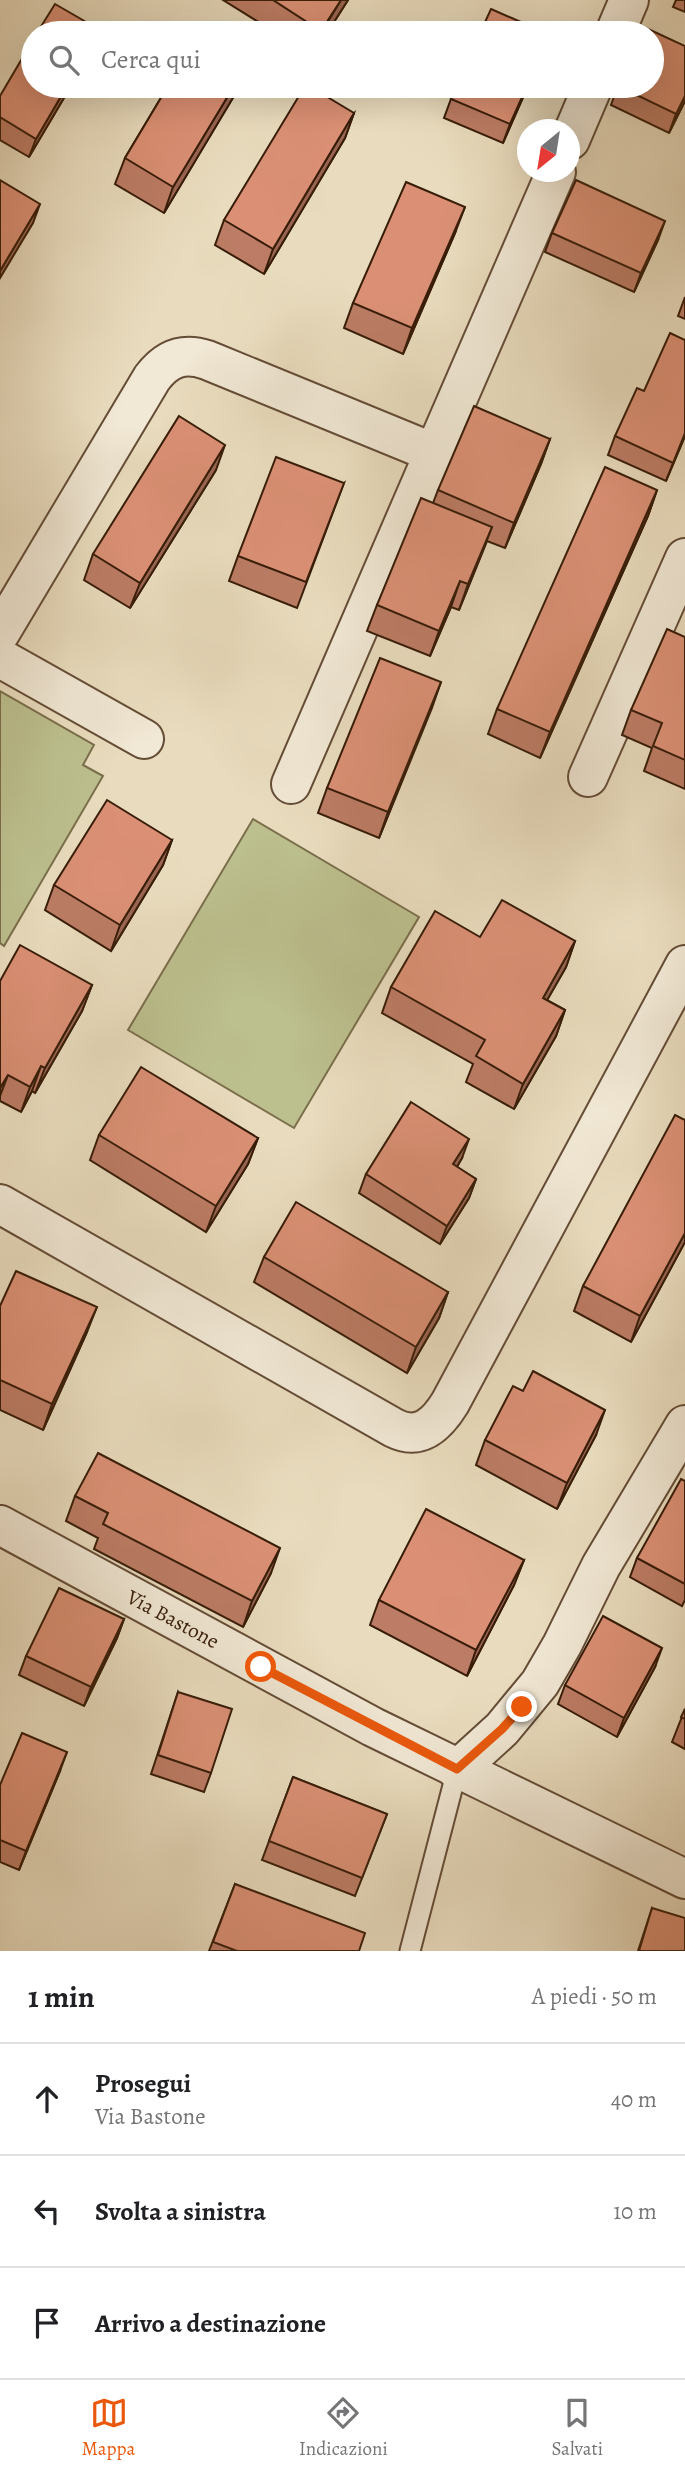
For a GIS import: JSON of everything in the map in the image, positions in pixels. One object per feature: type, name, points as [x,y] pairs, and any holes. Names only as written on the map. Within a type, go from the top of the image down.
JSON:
[{"type":"street","points":[[620,21],[629,0]]},
{"type":"street","points":[[578,119],[588,98]]},
{"type":"street","points":[[291,783],[552,182]]},
{"type":"street","points":[[0,633],[152,378],[166,362],[177,356],[206,360],[434,453]]},
{"type":"street","points":[[588,777],[685,558]]},
{"type":"street","points":[[0,659],[144,739]]},
{"type":"street","points":[[0,1204],[394,1428],[413,1433],[424,1431],[442,1417],[450,1403],[685,965]]},
{"type":"street","points":[[457,1769],[507,1723],[540,1682],[562,1645],[601,1566],[685,1425]]},
{"type":"street","name":"Via Bastone","points":[[0,1525],[362,1721],[685,1879]]},
{"type":"lane","points":[[410,1951],[457,1769]]},
{"type":"green space","points":[[0,691],[94,745],[83,765],[103,776],[4,946],[0,943]]},
{"type":"green space","points":[[253,819],[419,917],[294,1128],[128,1030]]},
{"type":"building","points":[[273,0],[341,0],[327,21],[306,21]]},
{"type":"building","points":[[55,4],[84,21],[44,21]]},
{"type":"building","points":[[491,9],[518,21],[486,21]]},
{"type":"building","points":[[664,36],[685,46],[685,96],[676,114],[643,98],[664,98]]},
{"type":"building","points":[[21,60],[21,98],[60,98],[36,139],[0,117],[0,96]]},
{"type":"building","points":[[161,98],[227,98],[173,187],[125,158]]},
{"type":"building","points":[[298,98],[329,98],[354,113],[273,249],[224,220]]},
{"type":"building","points":[[451,98],[522,98],[510,124]]},
{"type":"building","points":[[0,180],[40,204],[0,271]]},
{"type":"building","points":[[406,182],[465,207],[412,328],[353,303]]},
{"type":"building","points":[[575,182],[665,221],[641,273],[552,233]]},
{"type":"building","points":[[670,333],[685,340],[685,433],[673,463],[615,436],[637,388],[644,391]]},
{"type":"building","points":[[474,406],[550,439],[514,523],[438,490]]},
{"type":"building","points":[[179,416],[225,445],[140,583],[93,554]]},
{"type":"building","points":[[276,457],[344,483],[306,582],[238,556]]},
{"type":"building","points":[[605,467],[657,490],[550,732],[497,709]]},
{"type":"building","points":[[421,498],[492,527],[468,584],[460,581],[439,631],[377,605]]},
{"type":"building","points":[[667,629],[685,637],[685,760],[653,746],[662,723],[631,710]]},
{"type":"building","points":[[380,658],[441,682],[388,812],[327,788]]},
{"type":"building","points":[[107,800],[172,840],[120,925],[54,885]]},
{"type":"building","points":[[502,900],[575,941],[543,998],[565,1010],[523,1084],[476,1056],[485,1040],[391,987],[435,911],[480,937]]},
{"type":"building","points":[[20,945],[92,985],[45,1068],[41,1066],[30,1087],[8,1075],[0,1088],[0,981]]},
{"type":"building","points":[[141,1067],[258,1138],[216,1206],[99,1135]]},
{"type":"building","points":[[411,1102],[469,1139],[453,1164],[476,1179],[447,1226],[366,1174]]},
{"type":"building","points":[[675,1115],[685,1120],[685,1233],[640,1316],[583,1286]]},
{"type":"building","points":[[296,1202],[448,1292],[416,1347],[264,1257]]},
{"type":"building","points":[[16,1271],[97,1307],[52,1404],[0,1380],[0,1306]]},
{"type":"building","points":[[533,1371],[605,1410],[567,1483],[485,1440],[513,1386],[523,1391]]},
{"type":"building","points":[[98,1453],[280,1548],[252,1601],[103,1524],[108,1513],[75,1496]]},
{"type":"building","points":[[681,1479],[685,1481],[685,1584],[637,1558]]},
{"type":"building","points":[[426,1509],[524,1560],[476,1650],[379,1600]]},
{"type":"building","points":[[59,1588],[124,1619],[91,1687],[26,1656]]},
{"type":"building","points":[[603,1616],[662,1648],[624,1718],[565,1685]]},
{"type":"building","points":[[178,1692],[232,1709],[211,1773],[158,1755]]},
{"type":"building","points":[[22,1733],[67,1752],[26,1851],[0,1840],[0,1785]]},
{"type":"building","points":[[293,1777],[387,1814],[362,1878],[269,1841]]},
{"type":"building","points":[[235,1884],[365,1933],[359,1951],[237,1951],[213,1942]]},
{"type":"building","points":[[652,1908],[685,1918],[685,1951],[639,1951]]},
{"type":"route","points":[[261,1667],[457,1769],[502,1729],[522,1707]]}]
